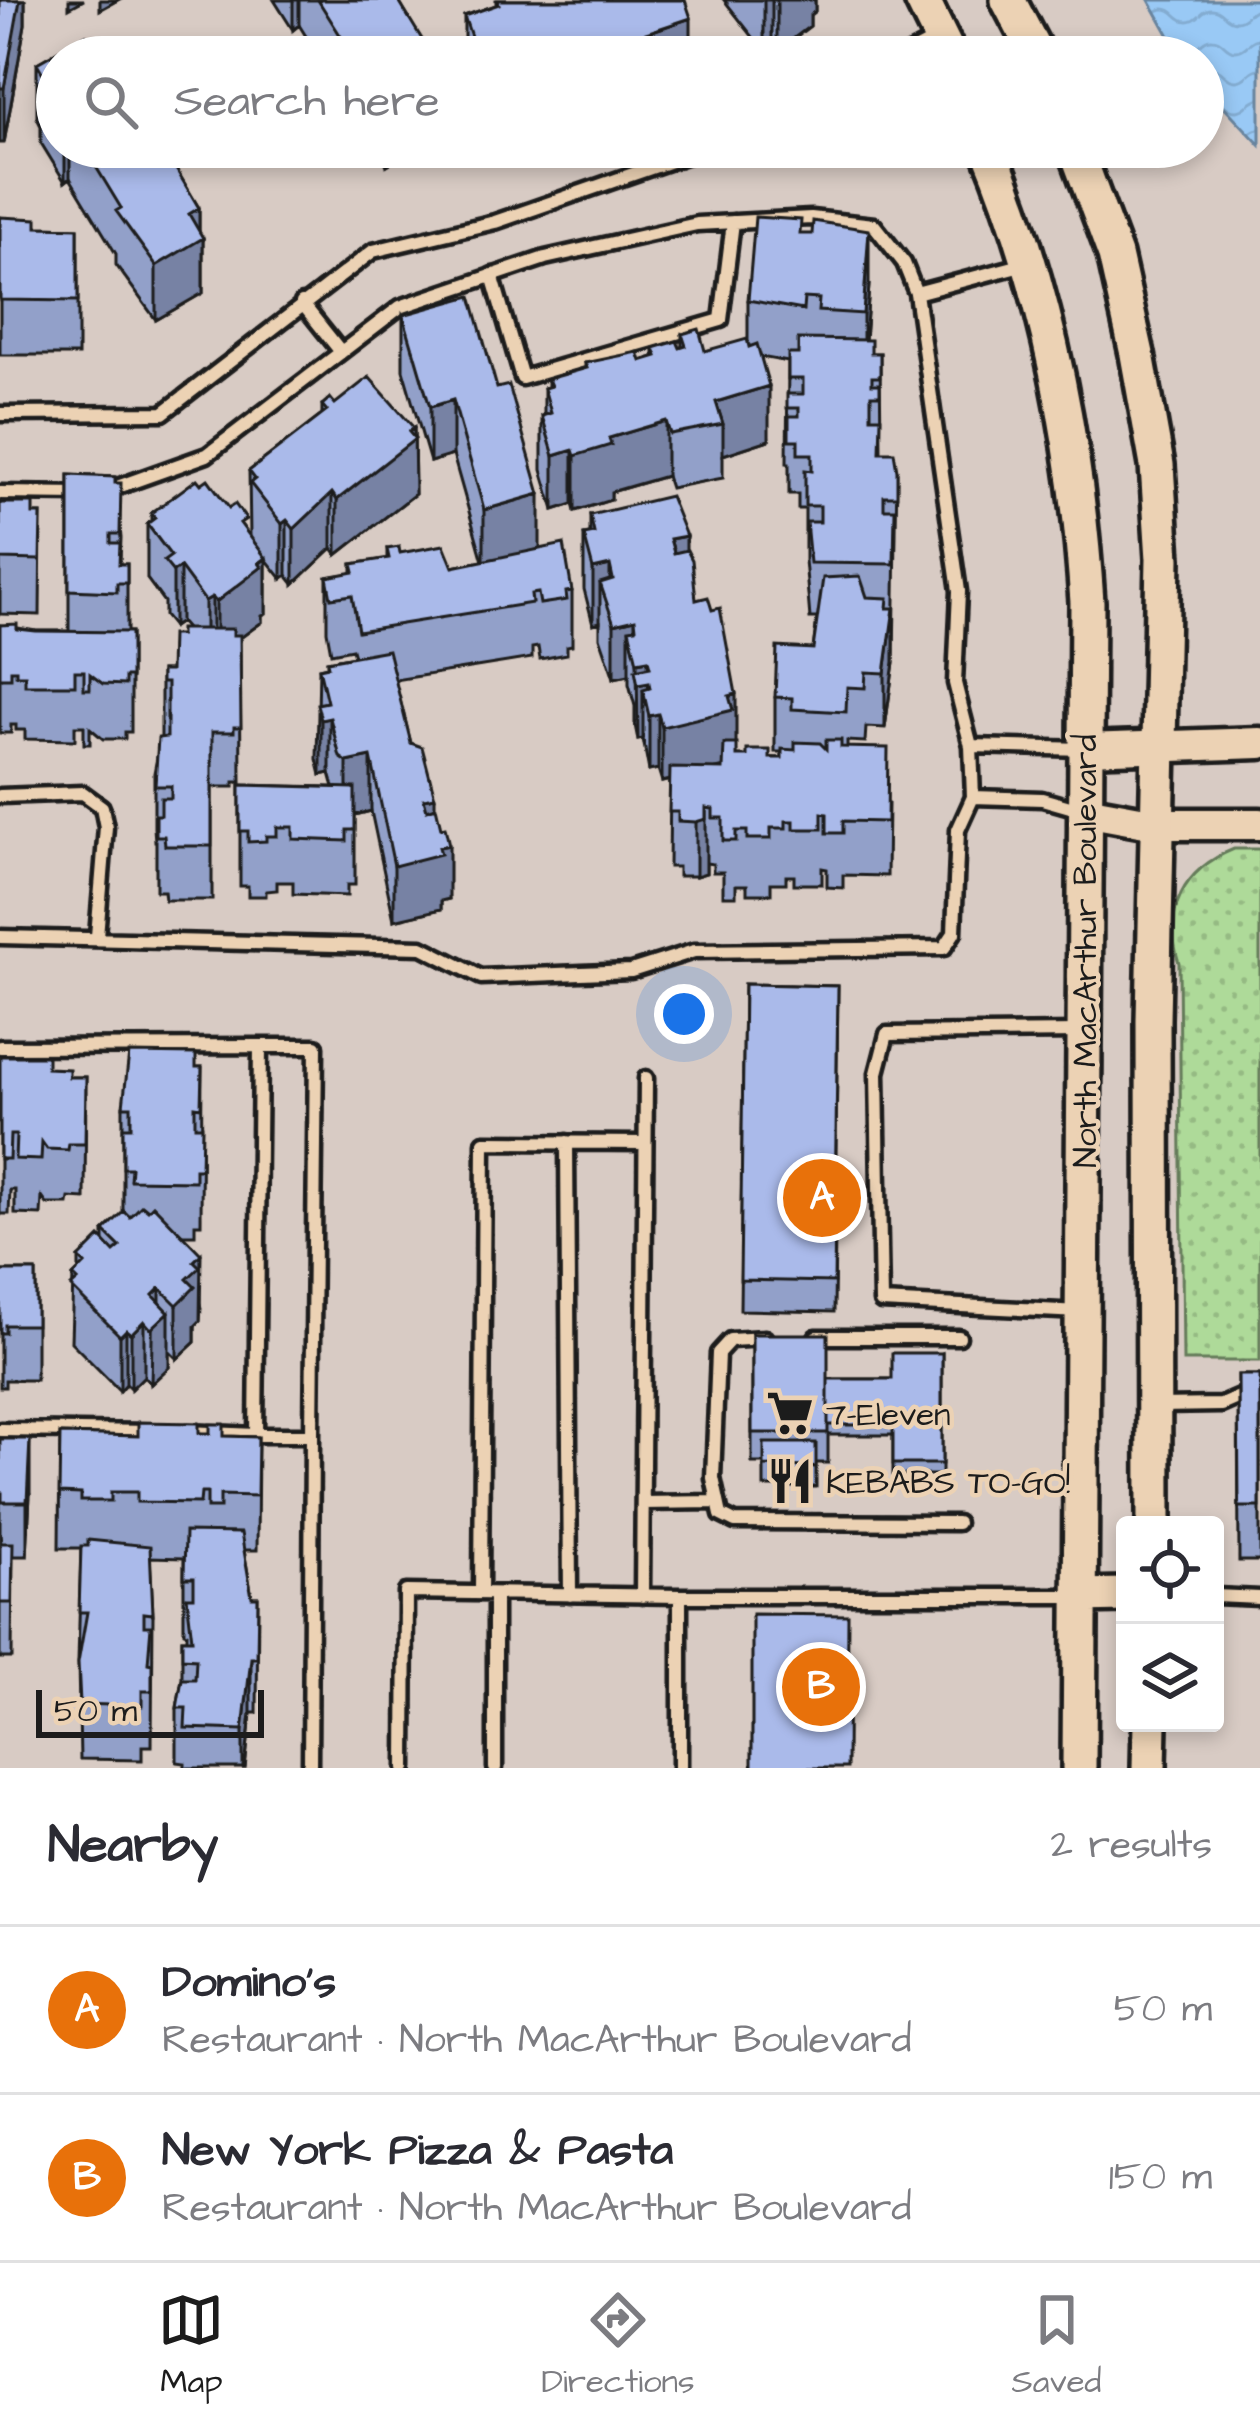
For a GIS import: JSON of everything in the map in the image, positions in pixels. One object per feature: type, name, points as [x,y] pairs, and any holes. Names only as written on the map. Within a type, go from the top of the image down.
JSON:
[{"type":"main road","points":[[922,0],[940,36]]},
{"type":"main road","points":[[1008,0],[1027,36]]},
{"type":"main road","name":"North MacArthur Boulevard","points":[[995,168],[1028,263],[1058,376],[1080,490],[1087,602],[1079,1768]]},
{"type":"main road","name":"North MacArthur Boulevard","points":[[1083,168],[1115,255],[1157,465],[1163,559],[1156,824],[1154,1516]]},
{"type":"main road","points":[[1080,1596],[1116,1595]]},
{"type":"main road","points":[[1149,1768],[1150,1732]]},
{"type":"street","points":[[1085,749],[1260,743]]},
{"type":"street","points":[[1084,811],[1156,824],[1260,824]]},
{"type":"lane","points":[[0,414],[163,413],[373,251],[495,222],[651,168]]},
{"type":"lane","points":[[0,493],[105,492],[207,454],[400,307],[492,275],[697,224],[811,218],[874,225],[904,263],[916,292],[959,591],[955,683],[970,746],[973,797],[958,830],[954,932],[944,948],[694,951],[631,971],[481,977],[422,947],[0,937]]},
{"type":"lane","points":[[492,275],[522,378],[721,320],[733,222]]},
{"type":"lane","points":[[916,292],[1028,263]]},
{"type":"lane","points":[[302,303],[340,352]]},
{"type":"lane","points":[[970,746],[1085,749]]},
{"type":"lane","points":[[0,796],[83,793],[102,807],[106,827],[98,936]]},
{"type":"lane","points":[[973,797],[1042,799],[1084,811]]},
{"type":"lane","points":[[1082,1032],[886,1034],[877,1073],[881,1302],[1082,1312]]},
{"type":"lane","points":[[256,1435],[260,1046]]},
{"type":"lane","points":[[0,1047],[316,1046],[310,1768]]},
{"type":"lane","points":[[642,1596],[646,1078]]},
{"type":"lane","points":[[495,1768],[488,1593],[484,1142],[645,1143]]},
{"type":"lane","points":[[567,1142],[570,1594]]},
{"type":"lane","points":[[794,1337],[959,1336]]},
{"type":"lane","points":[[771,1337],[730,1340],[718,1353],[715,1502],[721,1515],[735,1522],[957,1523]]},
{"type":"lane","points":[[1156,1406],[1221,1405],[1260,1388]]},
{"type":"lane","points":[[0,1430],[312,1435]]},
{"type":"lane","points":[[643,1503],[715,1502]]},
{"type":"lane","points":[[405,1768],[406,1592],[1080,1596]]},
{"type":"lane","points":[[680,1596],[680,1768]]},
{"type":"lane","points":[[1224,1597],[1260,1598]]},
{"type":"green space","points":[[1234,849],[1260,849],[1260,1361],[1183,1361],[1179,963],[1174,926],[1181,894],[1190,880]]},
{"type":"water","points":[[1149,0],[1260,0],[1260,145],[1224,106],[1224,36],[1169,36]]},
{"type":"building","points":[[0,0],[20,0],[4,88],[0,88]]},
{"type":"building","points":[[318,0],[398,0],[420,36],[341,36]]},
{"type":"building","points":[[498,0],[685,0],[691,18],[644,36],[471,36],[464,16],[499,4]]},
{"type":"building","points":[[97,168],[175,168],[199,208],[189,214],[203,238],[156,266],[116,211],[121,208]]},
{"type":"building","points":[[0,217],[37,219],[37,227],[78,228],[78,301],[0,300]]},
{"type":"building","points":[[755,217],[801,220],[800,234],[812,234],[813,221],[869,230],[863,314],[818,311],[819,299],[804,298],[803,310],[748,300]]},
{"type":"building","points":[[471,296],[497,388],[509,385],[540,494],[484,510],[453,400],[430,407],[403,315]]},
{"type":"building","points":[[699,329],[705,351],[747,339],[749,347],[757,344],[769,386],[716,402],[723,424],[670,434],[666,421],[609,438],[611,445],[575,456],[573,450],[554,456],[542,416],[551,413],[544,388],[551,386],[548,379],[587,368],[585,363],[638,352],[641,361],[657,356],[654,348],[677,341],[680,348],[686,346],[682,334]]},
{"type":"building","points":[[798,339],[871,340],[871,353],[880,353],[880,377],[872,377],[872,384],[880,384],[880,395],[871,395],[871,417],[881,417],[880,452],[894,452],[897,470],[897,496],[884,496],[884,509],[895,509],[894,564],[810,563],[806,522],[820,522],[820,506],[805,506],[805,470],[812,471],[812,454],[798,454],[798,440],[789,440],[789,416],[799,416],[799,408],[787,408],[787,394],[803,394],[803,379],[788,379],[788,354],[798,354]]},
{"type":"building","points":[[369,377],[414,428],[409,432],[415,439],[337,500],[332,493],[294,529],[287,520],[282,524],[250,483],[255,479],[249,471],[327,411],[322,405],[330,398],[335,404]]},
{"type":"building","points":[[69,475],[115,477],[115,483],[121,483],[120,534],[111,534],[111,543],[120,543],[119,564],[127,564],[127,583],[117,583],[117,592],[69,590]]},
{"type":"building","points":[[197,479],[201,484],[208,479],[229,508],[235,504],[246,519],[240,523],[266,558],[259,563],[262,567],[216,602],[212,597],[205,601],[180,567],[173,572],[164,561],[171,556],[147,524],[155,518],[151,513]]},
{"type":"building","points":[[670,496],[686,536],[670,539],[674,553],[687,550],[692,560],[696,600],[708,597],[712,610],[720,608],[736,694],[729,696],[733,710],[662,727],[658,714],[649,716],[643,690],[650,688],[649,683],[638,685],[635,670],[650,667],[648,660],[637,662],[629,629],[636,628],[635,619],[614,624],[600,583],[613,579],[610,565],[593,569],[584,535],[594,533],[590,515]]},
{"type":"building","points":[[0,503],[33,503],[33,514],[41,514],[40,560],[0,559]]},
{"type":"building","points":[[564,544],[572,591],[566,592],[567,600],[540,604],[538,593],[531,594],[532,603],[358,631],[352,595],[331,598],[327,577],[354,572],[352,564],[389,558],[387,549],[399,547],[400,553],[444,545],[453,567]]},
{"type":"building","points":[[860,576],[867,597],[888,598],[887,608],[894,608],[885,673],[866,672],[865,688],[847,687],[846,712],[792,709],[792,698],[775,697],[777,647],[813,649],[823,578]]},
{"type":"building","points":[[17,624],[17,629],[36,631],[131,632],[131,677],[125,677],[125,685],[103,684],[90,674],[90,689],[84,689],[84,671],[75,671],[75,685],[25,685],[25,675],[16,675],[16,670],[11,670],[11,678],[0,678],[0,625]]},
{"type":"building","points":[[180,629],[233,629],[233,635],[240,635],[241,727],[234,727],[234,732],[212,732],[212,846],[165,846],[164,836],[156,836],[161,798],[171,798],[171,786],[155,786],[158,738],[167,737],[167,683],[161,683],[161,671],[170,671],[171,635],[180,635]]},
{"type":"building","points":[[388,650],[411,743],[422,747],[435,797],[424,799],[427,810],[436,807],[449,845],[439,847],[441,854],[394,866],[371,757],[347,762],[340,757],[330,718],[321,720],[317,704],[327,702],[319,668],[328,666],[327,661]]},
{"type":"building","points":[[826,740],[841,740],[841,747],[888,748],[887,822],[843,821],[843,833],[827,833],[827,814],[822,813],[822,829],[794,829],[794,821],[786,821],[786,828],[771,828],[771,839],[747,839],[747,831],[736,831],[736,841],[723,841],[723,818],[713,818],[713,809],[706,808],[706,819],[696,822],[678,821],[678,812],[669,812],[670,768],[723,769],[724,744],[737,744],[737,756],[747,756],[747,750],[770,750],[770,758],[782,758],[782,749],[795,750],[795,742],[820,743],[826,749]]},
{"type":"building","points":[[240,785],[355,788],[355,830],[347,830],[347,841],[293,839],[293,827],[277,827],[277,836],[248,842],[248,831],[240,831]]},
{"type":"building","points":[[744,984],[838,986],[834,1282],[740,1280]]},
{"type":"building","points":[[129,1053],[196,1054],[196,1067],[202,1067],[201,1107],[195,1106],[195,1126],[202,1126],[201,1169],[195,1169],[195,1181],[130,1180],[131,1168],[123,1168],[123,1127],[131,1127],[131,1106],[123,1106]]},
{"type":"building","points":[[0,1056],[47,1056],[47,1068],[69,1069],[69,1077],[86,1077],[85,1144],[69,1144],[68,1150],[47,1149],[42,1142],[41,1160],[15,1159],[16,1135],[10,1135],[9,1159],[0,1159]]},
{"type":"building","points":[[142,1205],[148,1210],[153,1205],[201,1254],[194,1261],[200,1267],[187,1279],[195,1287],[177,1305],[160,1288],[153,1295],[169,1312],[151,1329],[144,1321],[131,1334],[126,1330],[120,1336],[71,1287],[78,1281],[73,1276],[85,1264],[79,1258],[100,1237],[114,1252],[120,1247],[104,1231],[124,1211],[130,1217]]},
{"type":"building","points":[[0,1271],[36,1271],[36,1325],[5,1325],[5,1333],[0,1333]]},
{"type":"building","name":"7-Eleven","points":[[752,1334],[828,1334],[828,1433],[752,1433]]},
{"type":"building","points":[[892,1353],[942,1353],[942,1464],[893,1464],[893,1425],[828,1425],[828,1379],[892,1379]]},
{"type":"building","points":[[1238,1375],[1260,1375],[1260,1507],[1239,1507]]},
{"type":"building","points":[[138,1422],[199,1423],[199,1433],[210,1433],[210,1424],[224,1424],[224,1436],[258,1437],[257,1496],[220,1495],[220,1508],[207,1508],[207,1493],[201,1493],[200,1503],[137,1502],[137,1492],[111,1492],[111,1501],[81,1501],[81,1494],[59,1493],[60,1434],[138,1436]]},
{"type":"building","points":[[0,1439],[30,1439],[27,1502],[2,1502]]},
{"type":"building","points":[[764,1443],[816,1443],[816,1467],[764,1466]]},
{"type":"building","points":[[185,1532],[241,1533],[252,1597],[258,1597],[257,1658],[251,1658],[243,1730],[185,1728],[186,1708],[177,1708],[182,1679],[195,1679],[196,1659],[182,1658],[182,1639],[192,1639],[187,1597],[194,1597],[194,1578],[184,1578]]},
{"type":"building","points":[[0,1534],[1,1543],[13,1543],[12,1603],[0,1603]]},
{"type":"building","points":[[88,1540],[150,1546],[153,1614],[144,1613],[144,1626],[151,1626],[152,1691],[142,1691],[142,1706],[80,1704],[78,1663],[87,1612],[79,1612],[81,1546],[88,1546]]},
{"type":"building","points":[[752,1614],[848,1615],[847,1768],[752,1768]]},
{"type":"place","name":"Domino's","points":[[822,1198]]},
{"type":"place","name":"7-Eleven","points":[[790,1413]]},
{"type":"place","name":"KEBABS TO-GO!","points":[[790,1481]]},
{"type":"place","name":"New York Pizza & Pasta","points":[[821,1687]]}]
